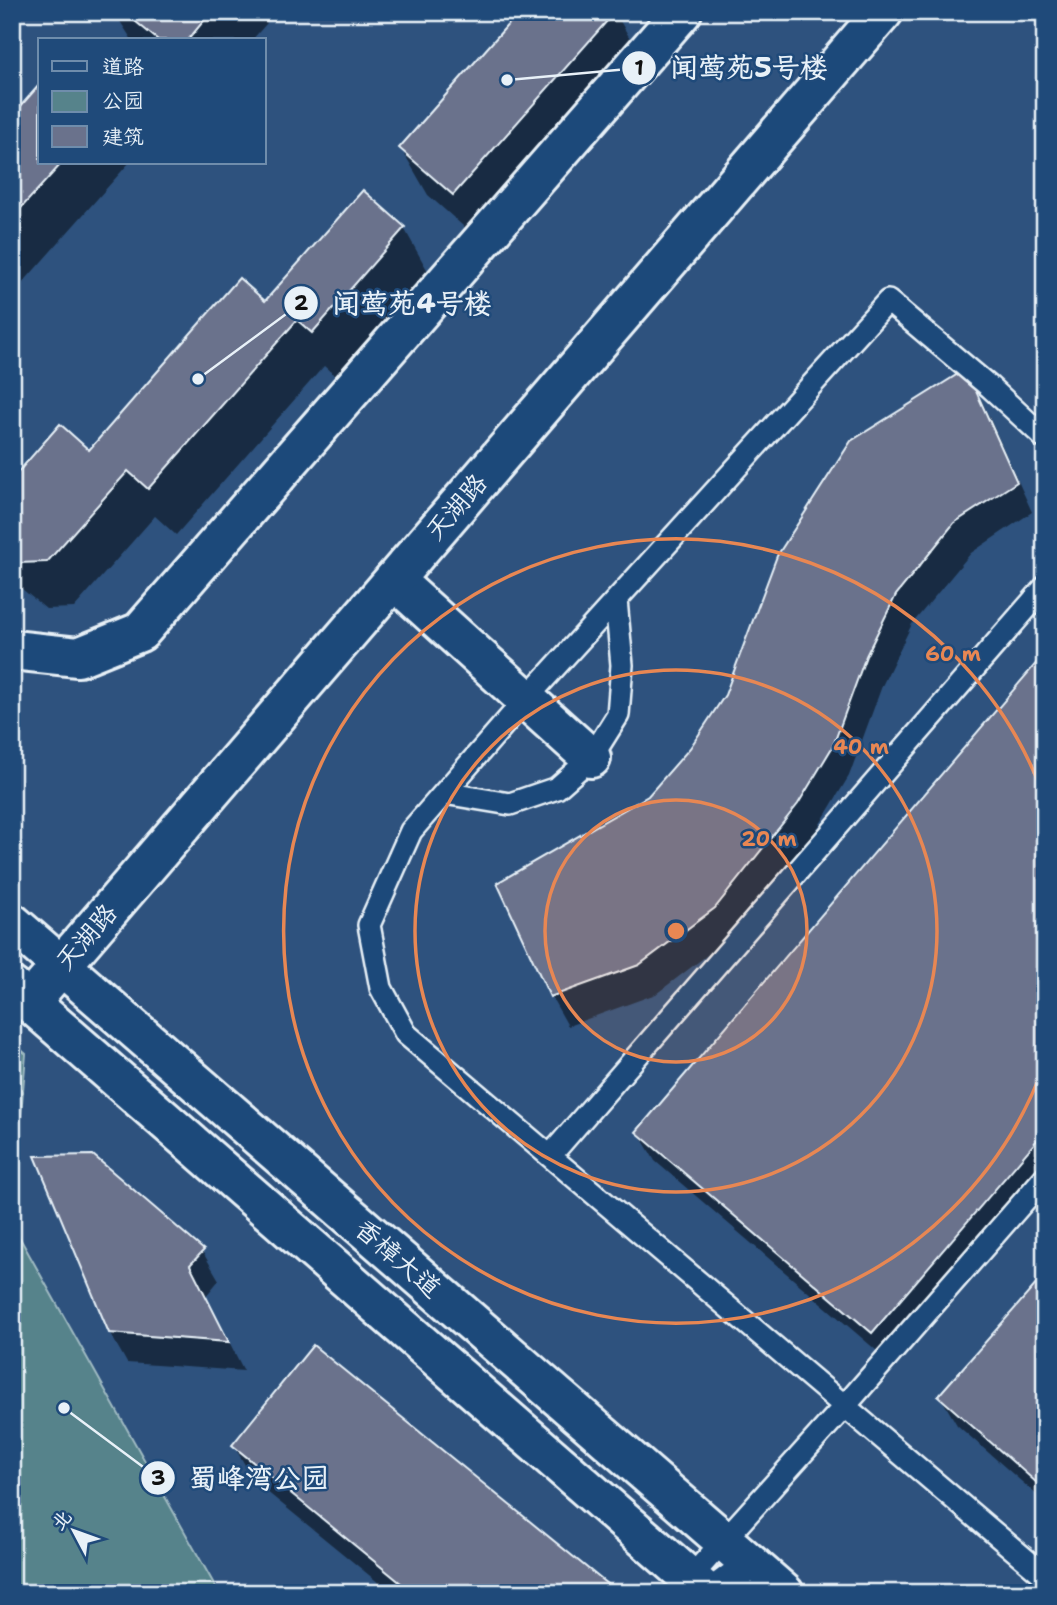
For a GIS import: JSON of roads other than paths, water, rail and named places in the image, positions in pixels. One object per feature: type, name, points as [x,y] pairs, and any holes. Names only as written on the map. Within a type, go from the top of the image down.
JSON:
[{"type":"street","points":[[12,650],[78,657],[140,632],[682,12]]},
{"type":"street","name":"天湖路","points":[[21,995],[61,965],[883,12]]},
{"type":"street","points":[[394,580],[591,758]]},
{"type":"street","name":"香樟大道","points":[[12,923],[784,1593]]},
{"type":"street","name":"香樟大道","points":[[21,995],[706,1588]]},
{"type":"street","points":[[706,1588],[754,1567]]},
{"type":"lane","points":[[1045,438],[990,387],[888,301],[526,699],[411,831],[369,925],[380,988],[407,1034],[1045,1576]]},
{"type":"lane","points":[[550,1156],[1045,586]]},
{"type":"lane","points":[[444,793],[510,804],[557,789],[591,758],[618,715],[622,665],[616,600]]},
{"type":"lane","points":[[706,1588],[724,1541],[1045,1177]]},
{"type":"place","name":"闻莺苑5号楼","points":[[507,80]]},
{"type":"place","name":"闻莺苑4号楼","points":[[198,379]]},
{"type":"place","name":"蜀峰湾公园","points":[[64,1408]]}]
